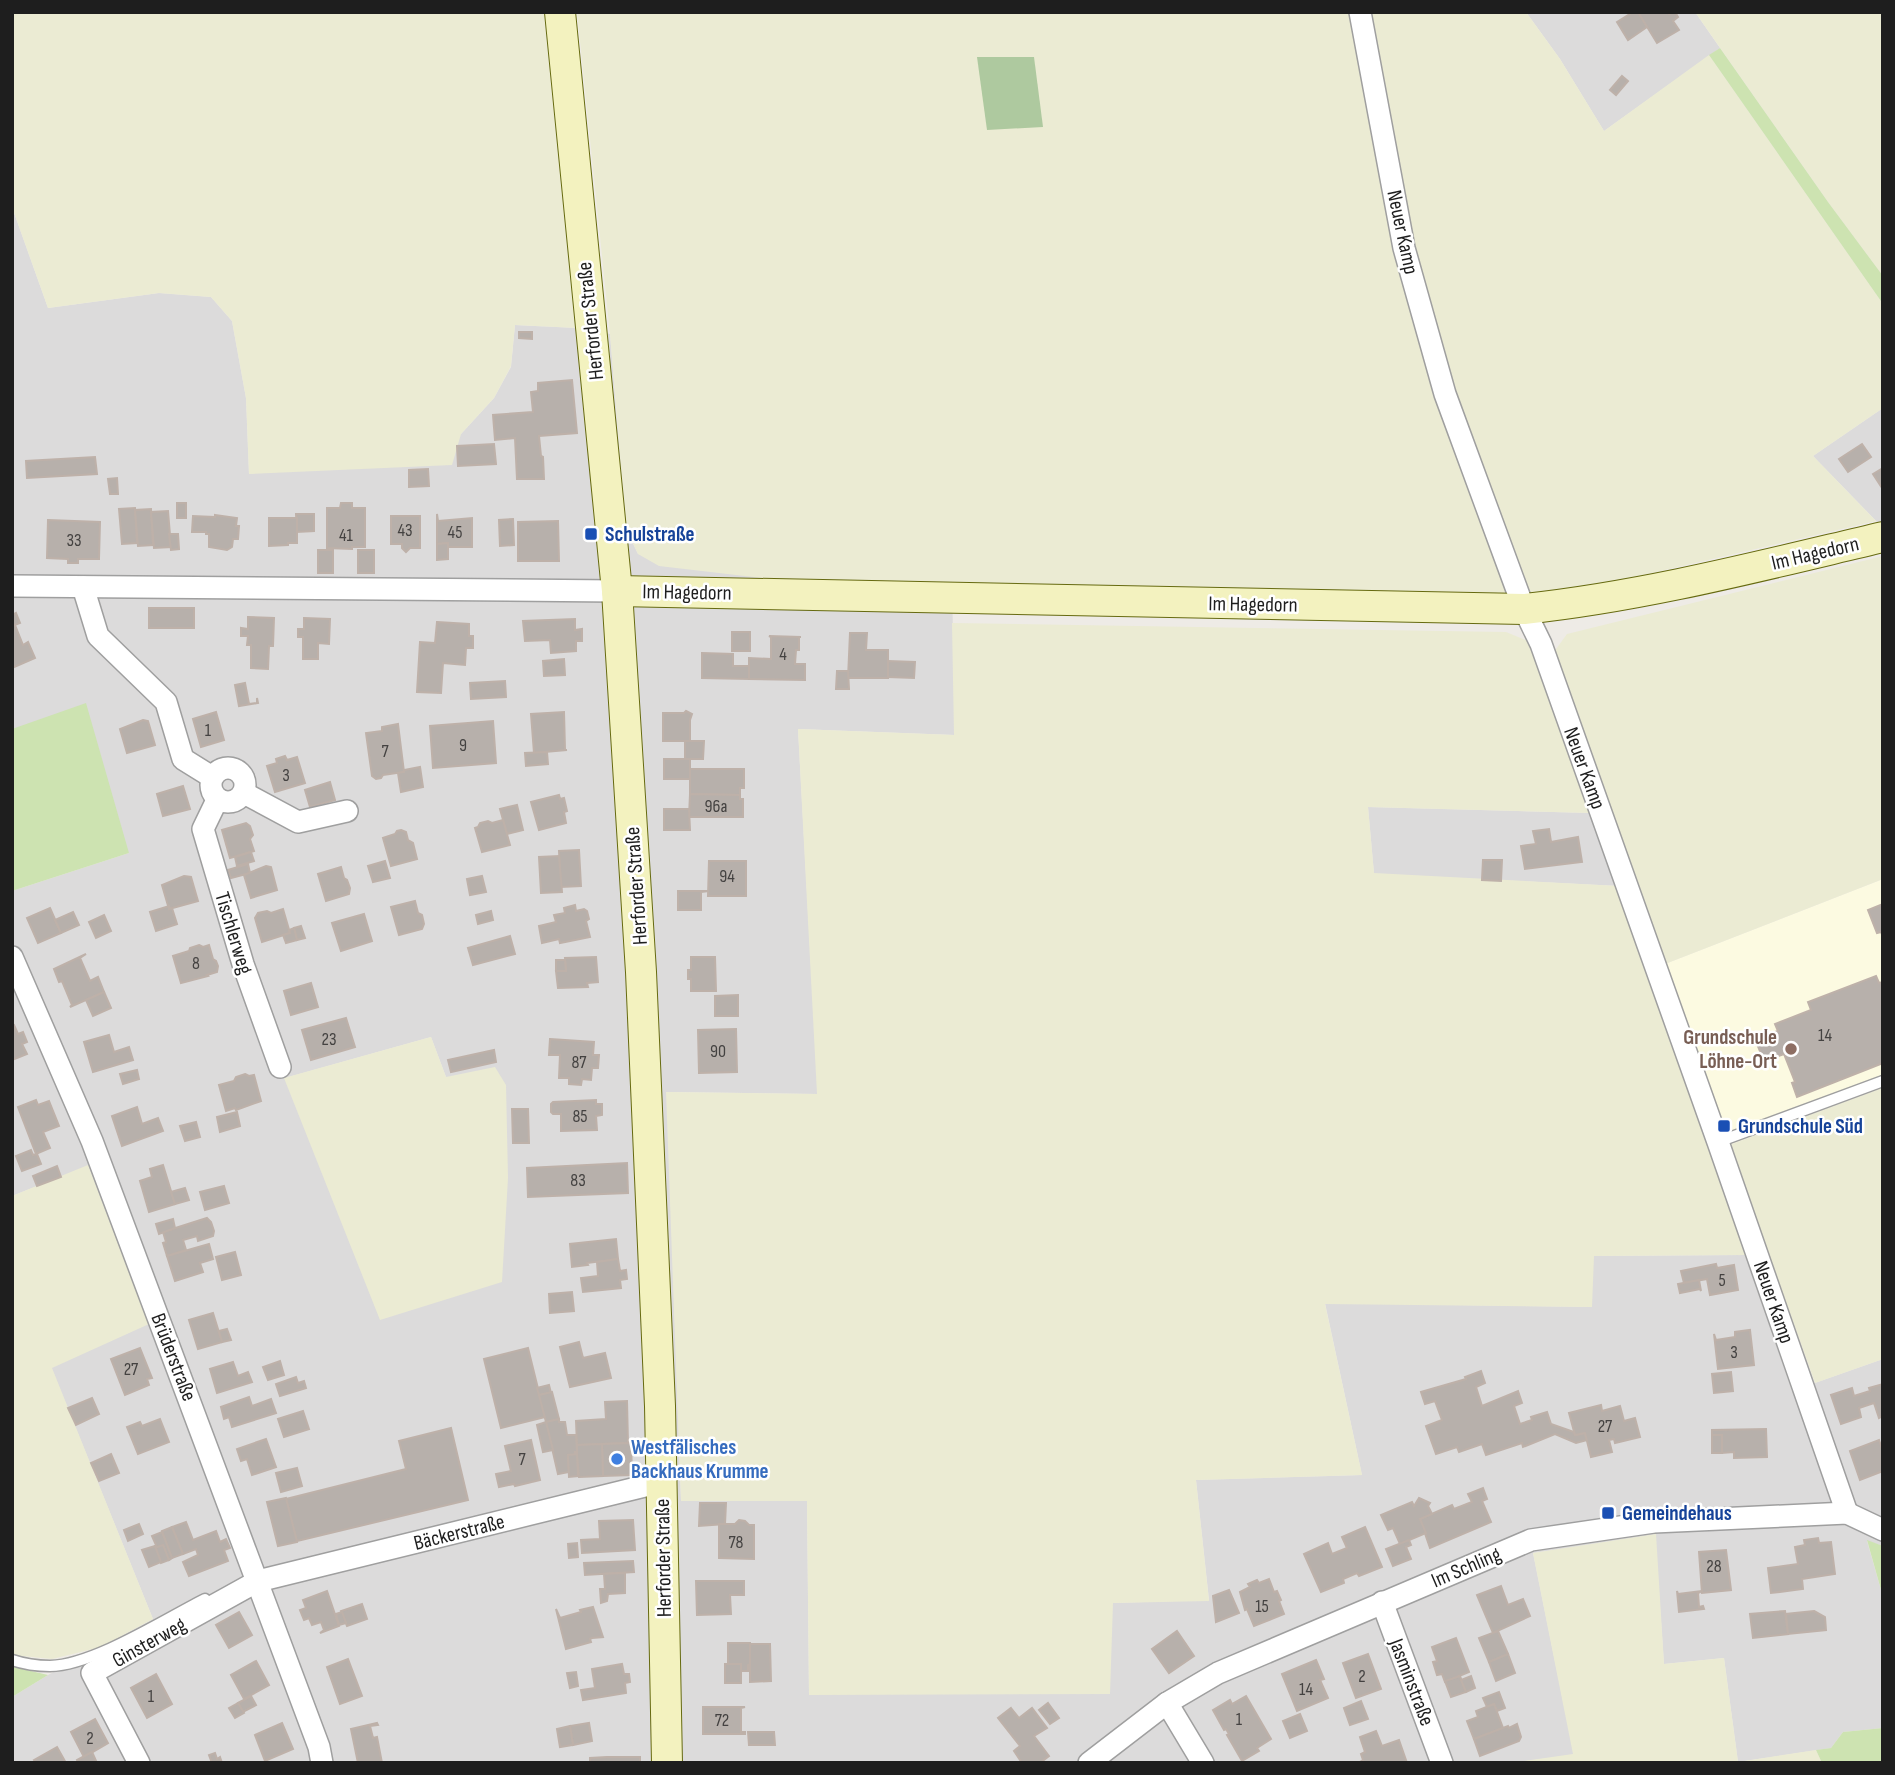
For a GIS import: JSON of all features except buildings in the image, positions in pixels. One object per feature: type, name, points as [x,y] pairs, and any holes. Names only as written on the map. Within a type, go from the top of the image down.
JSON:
[{"type":"main road","name":"Herforder Straße","points":[[560,12],[617,591],[641,972],[659,1393],[667,1763]]},
{"type":"main road","name":"Im Hagedorn","points":[[617,591],[1524,609],[1574,604],[1655,590],[1883,537]]},
{"type":"street","name":"Neuer Kamp","points":[[1360,12],[1404,248],[1446,394],[1524,609],[1541,644],[1847,1513]]},
{"type":"street","points":[[12,586],[617,591]]},
{"type":"street","points":[[83,587],[98,636],[166,702],[183,759],[212,777]]},
{"type":"street","points":[[224,768],[239,771],[244,778],[244,793],[232,803],[217,800],[211,790],[212,777],[224,768]]},
{"type":"street","points":[[244,793],[298,822],[347,811]]},
{"type":"street","name":"Tischlerweg","points":[[217,800],[202,830],[243,964],[280,1067]]},
{"type":"street","name":"Brüderstraße","points":[[12,957],[92,1141],[319,1747],[322,1763]]},
{"type":"street","name":"Bäckerstraße","points":[[256,1577],[661,1482]]},
{"type":"street","name":"Im Schling","points":[[1089,1763],[1167,1703],[1218,1674],[1531,1540],[1654,1522],[1847,1513],[1883,1530]]},
{"type":"street","name":"Ginsterweg","points":[[139,1763],[92,1673],[256,1577]]},
{"type":"street","name":"Jasminstraße","points":[[1382,1602],[1443,1763]]},
{"type":"street","points":[[1167,1703],[1203,1763]]},
{"type":"lane","points":[[1718,1142],[1883,1081]]},
{"type":"lane","points":[[12,1660],[52,1666],[90,1656],[256,1577]]},
{"type":"shaded area","points":[[1526,12],[1695,12],[1720,48],[1604,131],[1560,59]]},
{"type":"shaded area","points":[[12,207],[48,308],[159,293],[211,297],[232,321],[246,398],[249,474],[461,434],[494,398],[511,367],[515,325],[577,328],[610,334],[626,529],[638,554],[952,584],[955,735],[798,729],[818,1094],[667,1092],[681,1501],[807,1501],[809,1695],[1113,1603],[1209,1600],[1196,1480],[1362,1475],[1325,1303],[1591,1307],[1593,1256],[1745,1255],[1792,1391],[1883,1359],[1883,1546],[1867,1541],[1883,1597],[1883,1728],[1843,1732],[1831,1748],[1738,1762],[1724,1658],[1664,1664],[1655,1535],[1533,1553],[1574,1755],[1511,1763],[12,1763],[12,1697],[153,1619],[51,1367],[148,1324],[88,1166],[12,1196],[12,891],[129,853],[14,728],[12,729]],"holes":[[[431,1037],[446,1077],[285,1078]]]},
{"type":"shaded area","points":[[1883,408],[1883,528],[1813,456]]},
{"type":"shaded area","points":[[1368,807],[1591,813],[1619,886],[1374,874]]},
{"type":"shaded area","points":[[1883,879],[1883,1088],[1730,1145],[1665,964]]},
{"type":"green space","points":[[12,12],[547,12],[577,328],[515,325],[511,366],[494,398],[461,434],[452,465],[249,474],[246,398],[232,321],[211,297],[159,293],[48,308],[12,207]]},
{"type":"green space","points":[[577,12],[1526,12],[1560,59],[1604,131],[1709,55],[1883,304],[1883,408],[1813,456],[1876,521],[1609,583],[1462,601],[771,579],[659,566],[638,554],[626,529],[610,334]]},
{"type":"green space","points":[[1695,12],[1883,12],[1883,276],[1828,202]]},
{"type":"green space","points":[[1720,48],[1883,276],[1883,304],[1709,55]]},
{"type":"green space","points":[[977,57],[1034,57],[1043,127],[987,130]]},
{"type":"green space","points":[[1883,556],[1883,879],[1665,964],[1551,656],[1567,634]]},
{"type":"green space","points":[[952,623],[1506,632],[1528,641],[1591,813],[1368,807],[1374,873],[1619,886],[1745,1255],[1594,1256],[1592,1307],[1325,1304],[1362,1475],[1196,1480],[1209,1601],[1113,1603],[1110,1694],[809,1695],[807,1501],[681,1501],[666,1092],[817,1094],[798,729],[954,735]]},
{"type":"green space","points":[[86,703],[129,853],[12,891],[12,729]]},
{"type":"green space","points":[[431,1037],[446,1077],[495,1067],[506,1085],[508,1178],[502,1282],[380,1320],[284,1078]]},
{"type":"green space","points":[[1883,1088],[1883,1359],[1815,1383],[1730,1145]]},
{"type":"green space","points":[[88,1165],[149,1324],[52,1368],[153,1619],[101,1647],[52,1659],[12,1655],[12,1196]]},
{"type":"green space","points":[[1656,1534],[1664,1664],[1724,1658],[1738,1762],[1816,1750],[1822,1763],[1511,1763],[1573,1754],[1533,1553]]},
{"type":"green space","points":[[1867,1540],[1883,1546],[1883,1597]]},
{"type":"green space","points":[[12,1662],[14,1667],[48,1675],[12,1697]]},
{"type":"green space","points":[[1883,1728],[1883,1763],[1822,1763],[1816,1750],[1831,1748],[1843,1732]]},
{"type":"place","name":"Schulstraße","points":[[591,534]]},
{"type":"place","name":"Grundschule Löhne-Ort","points":[[1791,1049]]},
{"type":"place","name":"Grundschule Süd","points":[[1724,1126]]},
{"type":"place","name":"Westfälisches Backhaus Krumme","points":[[617,1459]]},
{"type":"place","name":"Gemeindehaus","points":[[1608,1513]]}]
